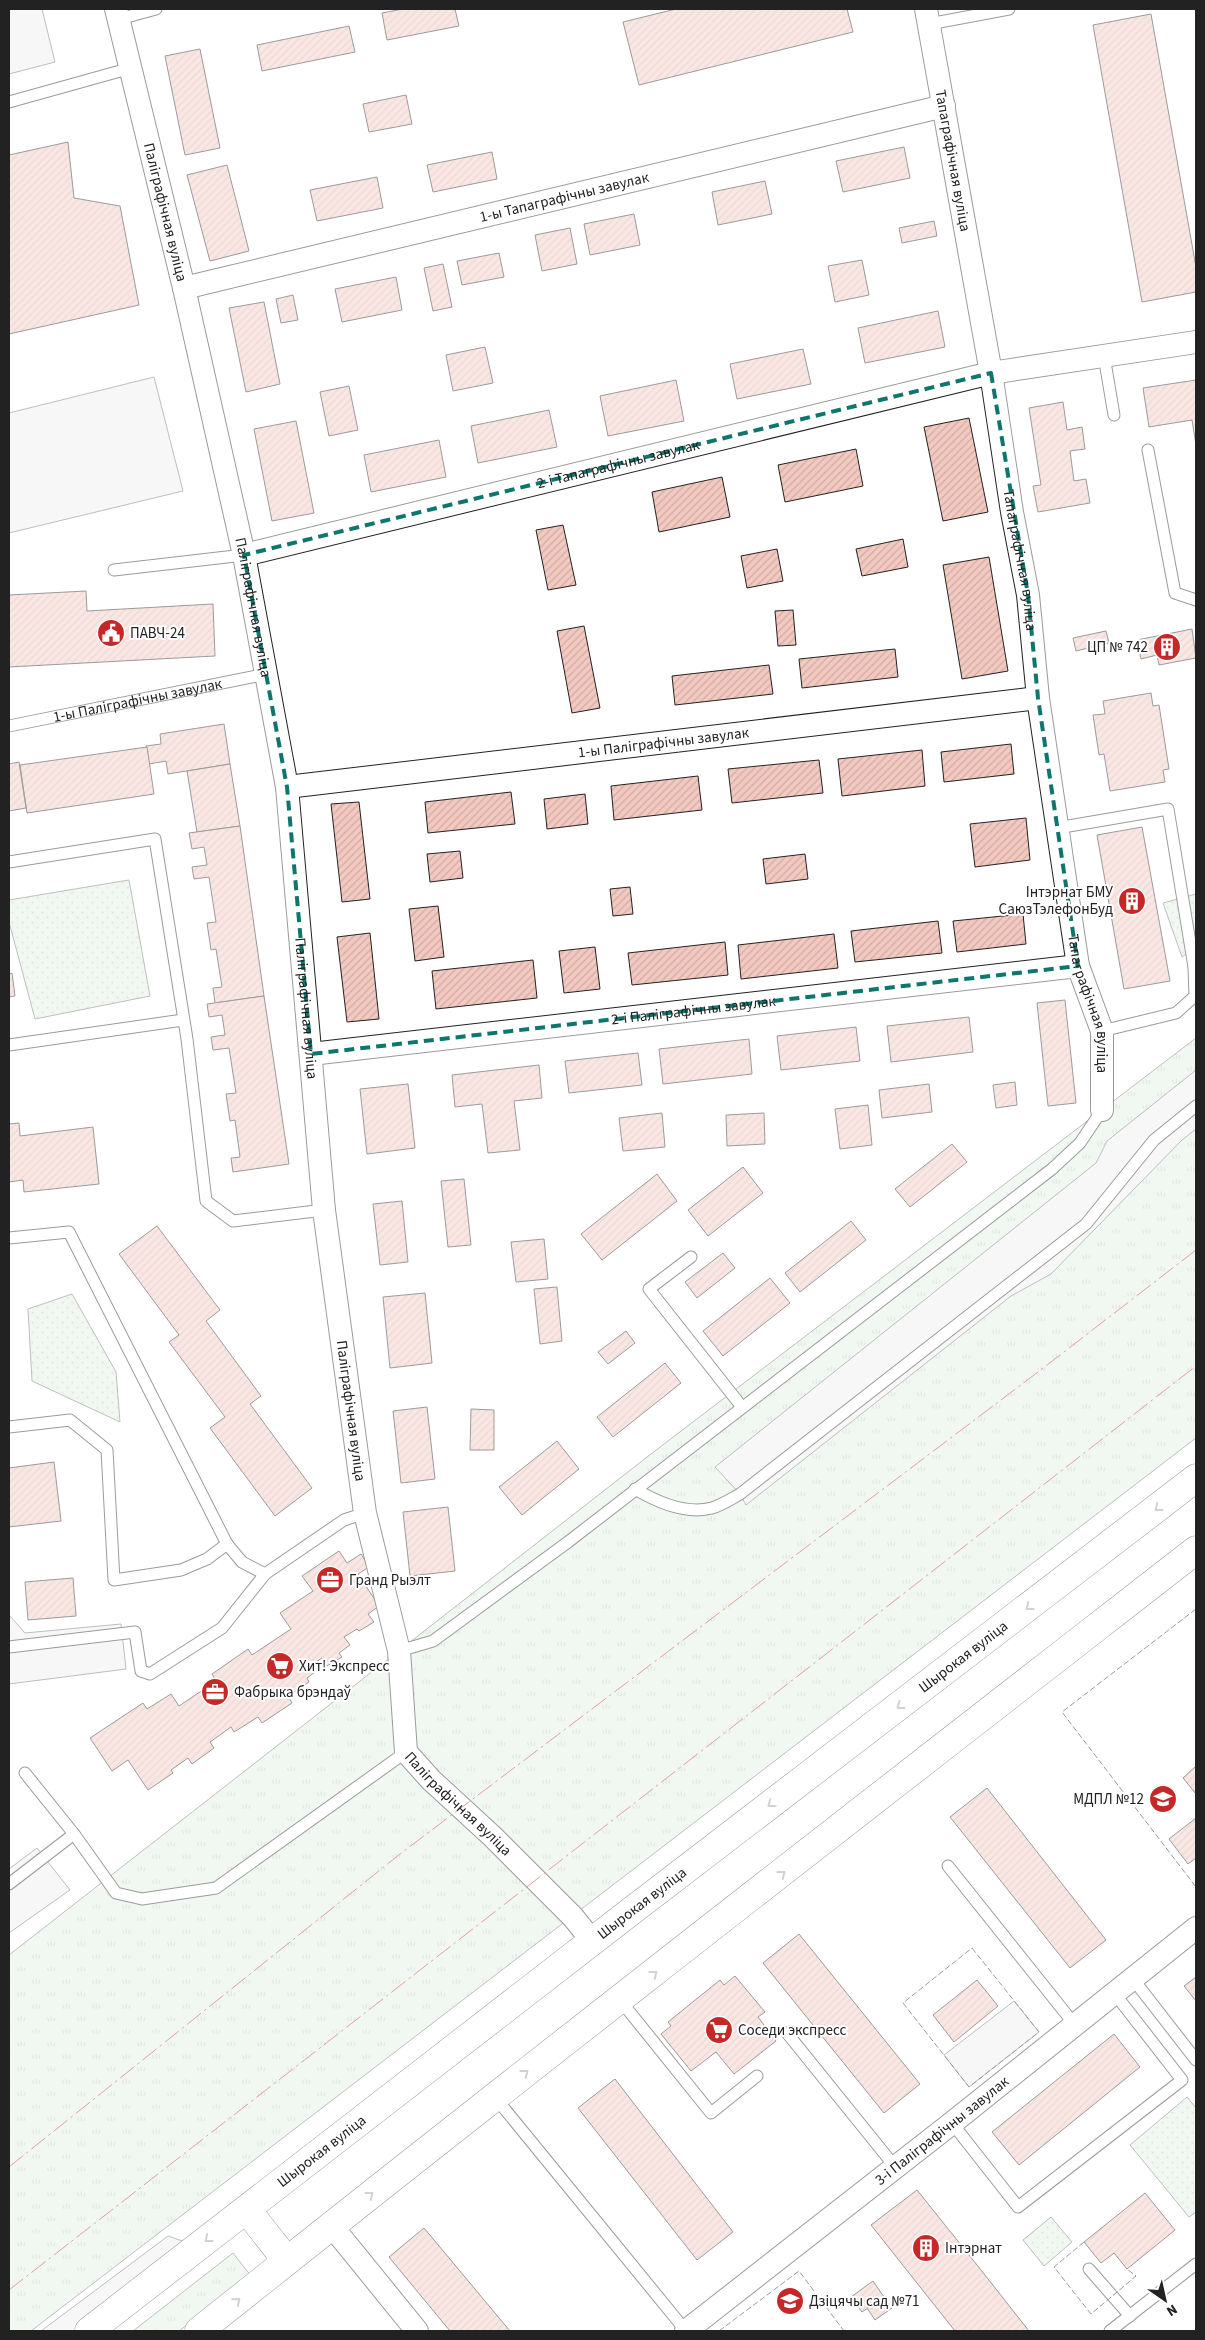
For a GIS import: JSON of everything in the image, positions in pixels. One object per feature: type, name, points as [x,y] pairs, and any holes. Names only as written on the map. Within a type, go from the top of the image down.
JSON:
[{"type":"main road","name":"Шырокая вуліца","points":[[89,2331],[1196,1478]]},
{"type":"main road","points":[[199,2331],[494,2096],[620,2000],[1196,1550]]},
{"type":"main road","points":[[247,2210],[287,2261]]},
{"type":"street","name":"Паліграфічная вуліца","points":[[118,14],[184,288],[244,555],[287,787],[324,1210],[366,1513],[399,1651],[406,1752],[431,1780],[492,1836],[566,1910],[593,1942]]},
{"type":"street","name":"Тапаграфічная вуліца","points":[[928,16],[991,373],[1012,512],[1028,595],[1038,698],[1078,966],[1102,1031],[1102,1110]]},
{"type":"street","name":"1-ы Тапаграфічны завулак","points":[[184,288],[944,106]]},
{"type":"street","name":"2-і Тапаграфічны завулак","points":[[244,555],[991,373],[1196,342]]},
{"type":"street","name":"1-ы Паліграфічны завулак","points":[[287,787],[1038,698]]},
{"type":"street","name":"2-і Паліграфічны завулак","points":[[311,1054],[1078,966]]},
{"type":"street","name":"3-і Паліграфічны завулак","points":[[686,2331],[952,2124],[1196,1928]]},
{"type":"street","points":[[331,2225],[416,2331]]},
{"type":"lane","points":[[118,14],[156,9]]},
{"type":"lane","points":[[928,16],[1009,9]]},
{"type":"lane","points":[[9,102],[131,68]]},
{"type":"lane","points":[[1104,356],[1114,415]]},
{"type":"lane","points":[[1148,450],[1175,593],[1196,600]]},
{"type":"lane","points":[[114,570],[244,555]]},
{"type":"lane","name":"1-ы Паліграфічны завулак","points":[[9,726],[267,674]]},
{"type":"lane","points":[[1057,828],[1168,810],[1195,966],[1195,996],[1176,1013],[1102,1031]]},
{"type":"lane","points":[[9,862],[155,839],[183,1020],[206,1201],[233,1221],[324,1210]]},
{"type":"lane","points":[[9,1044],[183,1020]]},
{"type":"lane","points":[[635,1489],[657,1502],[692,1509],[712,1508],[740,1494],[1086,1224],[1154,1140],[1196,1106]]},
{"type":"lane","points":[[399,1651],[433,1640],[568,1542],[1052,1169],[1080,1143],[1102,1110]]},
{"type":"lane","points":[[9,1238],[70,1232],[228,1544],[242,1562],[266,1574]]},
{"type":"lane","points":[[692,1256],[649,1289],[742,1407]]},
{"type":"lane","points":[[9,1427],[70,1420],[107,1450],[114,1580],[181,1570],[207,1559],[228,1544]]},
{"type":"lane","points":[[9,1648],[135,1632],[141,1670],[150,1674],[222,1628],[266,1574],[344,1520],[366,1513]]},
{"type":"lane","points":[[25,1773],[74,1834],[116,1893],[142,1898],[216,1888],[406,1752]]},
{"type":"lane","points":[[9,1884],[74,1834]]},
{"type":"lane","points":[[948,1866],[1075,2025]]},
{"type":"lane","points":[[1133,1979],[1196,2060]]},
{"type":"lane","points":[[952,2124],[1018,2207],[1182,2080],[1115,1994]]},
{"type":"lane","points":[[620,2000],[712,2113],[757,2076]]},
{"type":"lane","points":[[787,2033],[896,2168]]},
{"type":"lane","points":[[494,2096],[686,2331]]},
{"type":"lane","points":[[1110,2331],[1196,2264]]},
{"type":"lane","points":[[1089,2269],[1130,2316]]},
{"type":"highlighted area","points":[[991,373],[1028,595],[1038,698],[1078,966],[311,1054],[287,787],[244,555]]},
{"type":"green space","points":[[129,880],[150,996],[35,1019],[9,922],[9,900]]},
{"type":"green space","points":[[1196,894],[1196,947],[1182,957],[1163,903]]},
{"type":"green space","points":[[1196,1038],[1196,1438],[31,2331],[9,2331],[9,1955],[651,1454]]},
{"type":"green space","points":[[72,1294],[116,1372],[120,1422],[32,1381],[28,1309]]},
{"type":"green space","points":[[1187,2097],[1196,2108],[1196,2212],[1189,2217],[1130,2145]]},
{"type":"green space","points":[[1051,2217],[1072,2242],[1044,2266],[1023,2240]]},
{"type":"green space","points":[[233,2253],[251,2276],[179,2331],[133,2331]]},
{"type":"shaded area","points":[[9,9],[42,9],[55,62],[9,74]]},
{"type":"shaded area","points":[[154,377],[183,491],[9,533],[9,413]]},
{"type":"shaded area","points":[[1196,1070],[1196,1129],[1182,1140],[1051,1274],[1011,1296],[746,1505],[740,1494],[715,1467],[1096,1163],[1107,1141]]},
{"type":"shaded area","points":[[9,1615],[25,1633],[121,1624],[126,1669],[9,1684]]},
{"type":"shaded area","points":[[37,1848],[70,1890],[9,1933],[9,1869]]},
{"type":"shaded area","points":[[1014,2001],[1039,2032],[969,2087],[944,2055]]},
{"type":"shaded area","points":[[168,2236],[191,2244],[74,2331],[41,2331]]},
{"type":"building","points":[[403,9],[455,9],[459,26],[387,40],[382,13]]},
{"type":"building","points":[[676,9],[847,9],[853,32],[639,85],[623,22]]},
{"type":"building","points":[[1151,14],[1196,267],[1196,292],[1142,302],[1093,25]]},
{"type":"building","points":[[349,26],[355,52],[262,71],[257,45]]},
{"type":"building","points":[[200,49],[220,148],[185,155],[165,56]]},
{"type":"building","points":[[406,95],[412,124],[369,132],[363,104]]},
{"type":"building","points":[[68,142],[74,198],[120,206],[139,305],[9,334],[9,155]]},
{"type":"building","points":[[904,147],[910,178],[843,192],[836,161]]},
{"type":"building","points":[[492,152],[497,179],[433,192],[427,165]]},
{"type":"building","points":[[227,165],[249,251],[210,261],[187,175]]},
{"type":"building","points":[[377,177],[383,208],[317,221],[310,190]]},
{"type":"building","points":[[765,181],[772,214],[718,225],[712,192]]},
{"type":"building","points":[[634,214],[640,245],[590,255],[584,224]]},
{"type":"building","points":[[934,221],[937,236],[902,243],[899,228]]},
{"type":"building","points":[[570,228],[577,264],[542,271],[535,235]]},
{"type":"building","points":[[499,253],[504,277],[462,285],[457,261]]},
{"type":"building","points":[[862,260],[869,295],[835,302],[828,266]]},
{"type":"building","points":[[443,264],[452,307],[433,311],[424,268]]},
{"type":"building","points":[[396,277],[402,310],[342,322],[335,289]]},
{"type":"building","points":[[293,295],[298,320],[281,323],[276,299]]},
{"type":"building","points":[[264,302],[280,384],[246,392],[229,308]]},
{"type":"building","points":[[938,311],[945,347],[865,363],[858,328]]},
{"type":"building","points":[[485,347],[493,383],[453,391],[446,355]]},
{"type":"building","points":[[803,349],[811,384],[737,399],[730,364]]},
{"type":"building","points":[[676,380],[684,421],[608,436],[600,396]]},
{"type":"building","points":[[1196,380],[1196,445],[1192,420],[1149,427],[1143,388]]},
{"type":"building","points":[[349,386],[358,430],[329,436],[320,392]]},
{"type":"building","points":[[1063,402],[1067,430],[1082,427],[1085,449],[1070,451],[1074,481],[1086,479],[1090,503],[1038,512],[1033,486],[1041,485],[1029,408]]},
{"type":"building","points":[[549,410],[557,447],[478,463],[471,426]]},
{"type":"building","points":[[969,418],[988,512],[943,521],[924,427]]},
{"type":"building","points":[[296,421],[314,513],[272,521],[254,429]]},
{"type":"building","points":[[439,440],[446,477],[371,492],[364,455]]},
{"type":"building","points":[[856,449],[863,486],[785,502],[778,465]]},
{"type":"building","points":[[722,477],[730,517],[659,532],[652,492]]},
{"type":"building","points":[[563,525],[576,585],[548,590],[536,530]]},
{"type":"building","points":[[903,539],[908,567],[862,576],[856,549]]},
{"type":"building","points":[[777,549],[783,581],[747,588],[741,556]]},
{"type":"building","points":[[989,557],[1008,671],[962,679],[943,565]]},
{"type":"building","name":"ПАВЧ-24","points":[[86,591],[87,611],[213,604],[215,656],[9,667],[9,595]]},
{"type":"building","points":[[793,610],[796,645],[778,646],[775,611]]},
{"type":"building","points":[[584,626],[600,708],[572,713],[557,631]]},
{"type":"building","name":"ЦП № 742","points":[[1192,629],[1196,658],[1159,665],[1157,655],[1141,659],[1137,640]]},
{"type":"building","points":[[1106,631],[1109,643],[1076,651],[1073,638]]},
{"type":"building","points":[[895,649],[898,677],[802,688],[799,659]]},
{"type":"building","points":[[769,665],[773,694],[675,705],[672,676]]},
{"type":"building","points":[[1151,693],[1153,706],[1159,705],[1169,769],[1163,770],[1165,782],[1110,791],[1104,754],[1099,755],[1093,715],[1105,714],[1103,701]]},
{"type":"building","points":[[224,724],[230,764],[168,774],[166,761],[149,764],[146,746],[161,744],[160,734]]},
{"type":"building","points":[[1011,744],[1014,774],[944,782],[941,752]]},
{"type":"building","points":[[147,747],[154,794],[27,813],[20,765]]},
{"type":"building","points":[[922,750],[925,786],[842,796],[838,759]]},
{"type":"building","points":[[819,760],[823,793],[732,803],[728,769]]},
{"type":"building","points":[[19,762],[26,808],[9,811],[9,764]]},
{"type":"building","points":[[230,764],[240,826],[197,832],[187,771]]},
{"type":"building","points":[[698,776],[702,810],[614,820],[611,786]]},
{"type":"building","points":[[511,792],[515,824],[428,833],[425,802]]},
{"type":"building","points":[[585,794],[588,824],[547,829],[544,799]]},
{"type":"building","points":[[359,802],[370,899],[342,902],[331,804]]},
{"type":"building","points":[[1026,818],[1030,860],[975,867],[970,824]]},
{"type":"building","points":[[240,826],[264,996],[215,1003],[213,988],[222,987],[216,949],[211,950],[207,923],[216,922],[209,877],[194,879],[192,867],[207,865],[204,847],[192,849],[189,833]]},
{"type":"building","name":"Інтэрнат БМУ СаюзТэлефонБуд","points":[[1142,827],[1170,981],[1124,989],[1097,835]]},
{"type":"building","points":[[460,851],[463,878],[430,882],[427,854]]},
{"type":"building","points":[[805,854],[808,879],[766,884],[763,859]]},
{"type":"building","points":[[630,887],[633,914],[613,916],[610,889]]},
{"type":"building","points":[[438,906],[444,957],[415,961],[409,909]]},
{"type":"building","points":[[1023,914],[1026,944],[957,952],[953,921]]},
{"type":"building","points":[[938,921],[942,953],[855,962],[851,931]]},
{"type":"building","points":[[370,933],[379,1019],[347,1022],[337,937]]},
{"type":"building","points":[[834,934],[838,968],[741,979],[738,945]]},
{"type":"building","points":[[725,942],[728,975],[632,985],[628,953]]},
{"type":"building","points":[[595,947],[600,989],[564,993],[559,951]]},
{"type":"building","points":[[533,960],[537,998],[436,1009],[432,971]]},
{"type":"building","points":[[12,973],[15,996],[9,997],[9,974]]},
{"type":"building","points":[[264,996],[289,1164],[233,1172],[231,1158],[240,1157],[235,1120],[230,1121],[226,1094],[236,1093],[229,1048],[213,1050],[211,1037],[225,1035],[222,1015],[209,1017],[207,1004]]},
{"type":"building","points":[[1065,1000],[1076,1103],[1048,1106],[1037,1003]]},
{"type":"building","points":[[969,1017],[973,1052],[891,1062],[887,1026]]},
{"type":"building","points":[[856,1027],[860,1061],[781,1070],[777,1036]]},
{"type":"building","points":[[749,1039],[752,1074],[663,1084],[659,1049]]},
{"type":"building","points":[[638,1053],[642,1085],[569,1093],[565,1061]]},
{"type":"building","points":[[539,1065],[542,1098],[514,1101],[520,1150],[488,1153],[482,1104],[455,1107],[452,1075]]},
{"type":"building","points":[[1015,1082],[1017,1105],[996,1108],[993,1085]]},
{"type":"building","points":[[408,1084],[415,1148],[367,1154],[360,1089]]},
{"type":"building","points":[[929,1084],[932,1112],[882,1118],[879,1090]]},
{"type":"building","points":[[868,1105],[872,1145],[840,1149],[835,1109]]},
{"type":"building","points":[[662,1113],[665,1147],[623,1151],[619,1118]]},
{"type":"building","points":[[764,1113],[765,1144],[727,1146],[726,1115]]},
{"type":"building","points":[[19,1123],[20,1136],[93,1127],[99,1184],[24,1192],[23,1180],[9,1182],[9,1124]]},
{"type":"building","points":[[952,1144],[967,1162],[910,1207],[895,1189]]},
{"type":"building","points":[[743,1167],[763,1193],[708,1236],[688,1210]]},
{"type":"building","points":[[657,1174],[677,1201],[602,1260],[581,1234]]},
{"type":"building","points":[[464,1179],[471,1245],[448,1247],[441,1181]]},
{"type":"building","points":[[402,1201],[408,1262],[380,1265],[373,1204]]},
{"type":"building","points":[[851,1221],[866,1240],[800,1292],[785,1273]]},
{"type":"building","points":[[157,1226],[220,1310],[206,1321],[261,1396],[250,1404],[312,1488],[275,1516],[210,1428],[225,1417],[169,1342],[179,1335],[119,1254]]},
{"type":"building","points":[[544,1239],[548,1279],[516,1282],[511,1242]]},
{"type":"building","points":[[723,1253],[735,1268],[697,1298],[685,1282]]},
{"type":"building","points":[[770,1278],[790,1303],[723,1356],[703,1331]]},
{"type":"building","points":[[557,1287],[562,1341],[540,1344],[534,1289]]},
{"type":"building","points":[[425,1293],[432,1363],[390,1368],[383,1297]]},
{"type":"building","points":[[626,1331],[635,1343],[608,1364],[598,1352]]},
{"type":"building","points":[[665,1363],[681,1383],[613,1437],[597,1417]]},
{"type":"building","points":[[427,1407],[435,1479],[401,1483],[393,1411]]},
{"type":"building","points":[[471,1409],[494,1410],[494,1450],[470,1450]]},
{"type":"building","points":[[557,1441],[579,1469],[522,1515],[499,1487]]},
{"type":"building","points":[[54,1462],[61,1521],[9,1527],[9,1468]]},
{"type":"building","points":[[448,1507],[455,1571],[410,1576],[403,1512]]},
{"type":"building","points":[[339,1551],[347,1563],[361,1554],[369,1567],[358,1574],[379,1606],[368,1614],[374,1622],[344,1637],[350,1645],[339,1653],[342,1657],[327,1666],[322,1658],[311,1665],[315,1672],[307,1678],[309,1682],[288,1696],[292,1703],[262,1723],[258,1717],[234,1732],[231,1727],[210,1742],[214,1748],[192,1764],[188,1758],[171,1770],[173,1773],[148,1790],[128,1760],[112,1771],[90,1738],[143,1703],[147,1709],[171,1694],[179,1706],[216,1681],[212,1674],[248,1649],[252,1655],[291,1629],[280,1613],[313,1591],[302,1576]]},
{"type":"building","points":[[73,1578],[76,1616],[28,1620],[25,1582]]},
{"type":"building","points":[[1196,1766],[1196,1794],[1183,1778]]},
{"type":"building","points":[[987,1788],[1106,1940],[1070,1968],[950,1817]]},
{"type":"building","points":[[1196,1818],[1196,1858],[1188,1864],[1169,1839]]},
{"type":"building","points":[[799,1934],[920,2084],[884,2113],[763,1963]]},
{"type":"building","points":[[735,1976],[765,2012],[758,2017],[776,2041],[734,2074],[716,2052],[691,2071],[661,2034],[671,2026],[668,2022],[720,1980],[724,1985]]},
{"type":"building","points":[[1196,1977],[1196,2001],[1184,1986]]},
{"type":"building","points":[[977,1980],[998,2006],[954,2042],[933,2015]]},
{"type":"building","points":[[1114,2034],[1140,2067],[1019,2165],[992,2132]]},
{"type":"building","points":[[615,2079],[733,2232],[697,2260],[578,2108]]},
{"type":"building","name":"Інтэрнат","points":[[917,2190],[1029,2331],[955,2331],[871,2225]]},
{"type":"building","points":[[1145,2193],[1175,2230],[1127,2269],[1114,2253],[1101,2263],[1084,2242]]},
{"type":"building","points":[[424,2228],[510,2331],[450,2331],[389,2257]]},
{"type":"building","points":[[873,2281],[884,2297],[862,2312],[851,2297]]},
{"type":"building","points":[[884,2297],[892,2308],[875,2320],[867,2308]]},
{"type":"fence","points":[[1196,1609],[1062,1712],[1196,1887]]},
{"type":"fence","points":[[972,1948],[1039,2032],[969,2087],[903,2003],[972,1948]]},
{"type":"fence","points":[[1084,2242],[1054,2267],[1091,2314],[1136,2276],[1127,2269]]},
{"type":"fence","points":[[719,2331],[799,2271],[844,2331]]},
{"type":"power","points":[[9,2167],[400,1854],[1038,1372],[1196,1250]]},
{"type":"power","points":[[9,2290],[1196,1366]]},
{"type":"place","name":"ПАВЧ-24","points":[[111,633]]},
{"type":"place","name":"ЦП № 742","points":[[1167,647]]},
{"type":"place","name":"Інтэрнат БМУ СаюзТэлефонБуд","points":[[1132,901]]},
{"type":"place","name":"Гранд Рыэлт","points":[[330,1580]]},
{"type":"place","name":"Хит! Экспресс","points":[[280,1666]]},
{"type":"place","name":"Фабрыка брэндаў","points":[[215,1692]]},
{"type":"place","name":"МДПЛ №12","points":[[1163,1799]]},
{"type":"place","name":"Соседи экспресс","points":[[719,2030]]},
{"type":"place","name":"Інтэрнат","points":[[926,2248]]},
{"type":"place","name":"Дзіцячы сад №71","points":[[790,2301]]}]
